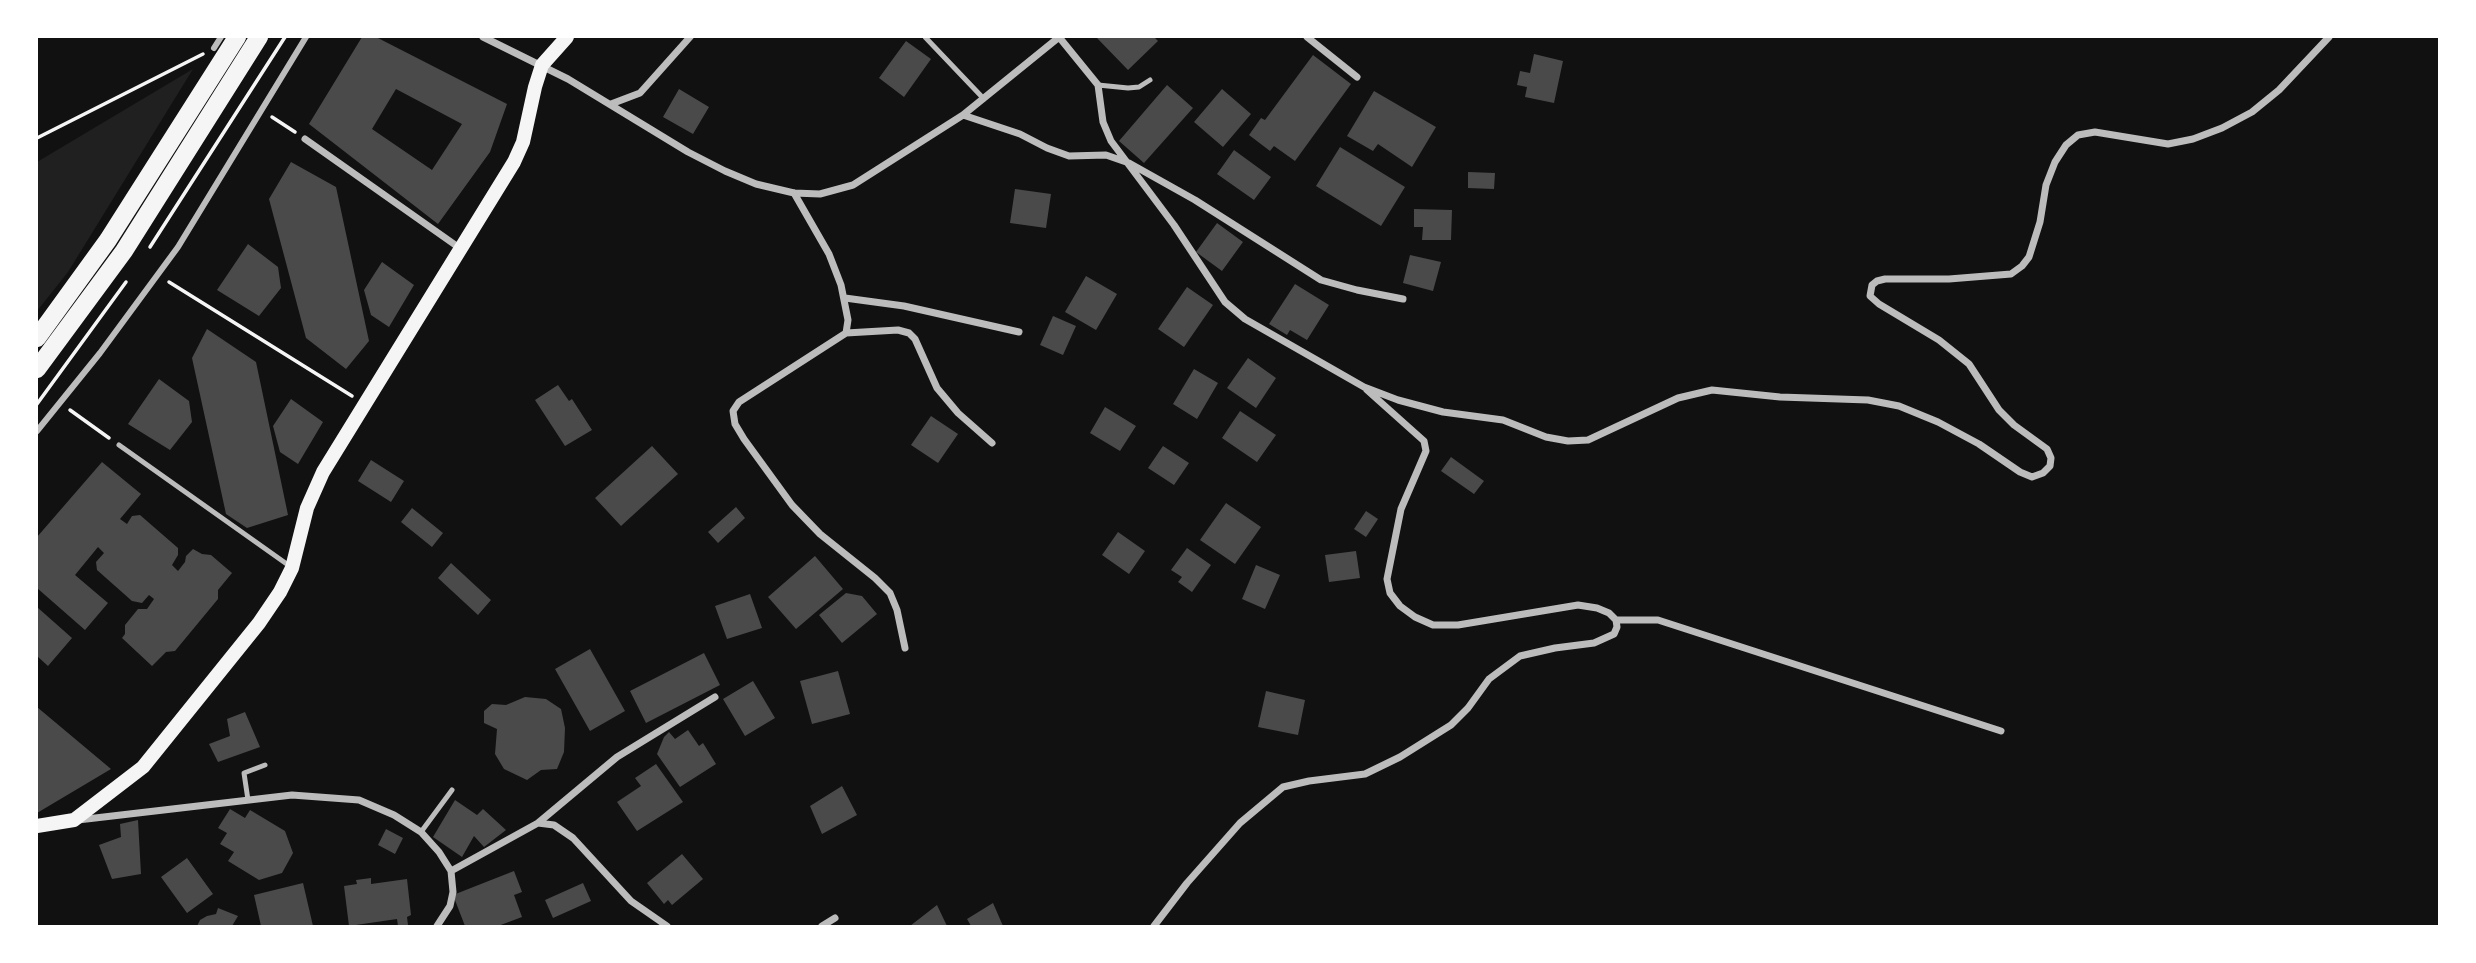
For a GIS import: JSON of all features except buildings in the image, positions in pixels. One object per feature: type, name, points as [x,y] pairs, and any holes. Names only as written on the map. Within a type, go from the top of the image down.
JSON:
[{"type":"main road","points":[[37,338],[108,240],[237,37]]},
{"type":"main road","points":[[37,369],[124,251],[260,37]]},
{"type":"main road","points":[[37,826],[74,821],[143,767],[259,623],[280,592],[292,568],[307,508],[323,472],[514,162],[523,142],[542,65],[567,37]]},
{"type":"street","points":[[214,48],[221,37]]},
{"type":"street","points":[[37,431],[178,247],[306,37]]},
{"type":"street","points":[[483,37],[542,65],[688,152],[725,171],[757,184],[794,193],[820,194],[853,185],[963,115],[1058,37],[1090,72],[1098,85],[1104,122],[1111,141],[1225,302],[1245,319],[1364,387],[1398,400],[1443,412],[1503,420],[1546,437],[1568,441],[1588,440],[1678,398],[1712,390],[1780,397],[1868,400],[1899,406],[1938,422],[2032,477],[2050,467],[2051,458],[2047,449],[2014,425],[1999,410],[1969,364],[1939,340],[1870,296],[1872,285],[1885,279],[1949,279],[2011,274],[2029,257],[2038,230],[2046,185],[2066,145],[2078,135],[2095,132],[2168,144],[2193,139],[2222,128],[2252,112],[2279,90],[2329,37]]},
{"type":"street","points":[[611,104],[640,93],[690,37]]},
{"type":"street","points":[[1307,37],[1357,77]]},
{"type":"street","points":[[963,115],[1020,134],[1069,156],[1107,155],[1129,163],[1195,200],[1321,280],[1403,299]]},
{"type":"street","points":[[304,139],[461,249]]},
{"type":"street","points":[[794,193],[829,254],[845,299],[848,320],[846,333]]},
{"type":"street","points":[[845,299],[904,306],[1019,332]]},
{"type":"street","points":[[905,648],[897,610],[890,593],[876,578],[820,534],[792,505],[744,439],[735,424],[733,411],[739,402],[846,333],[898,330],[909,332],[915,339],[937,388],[958,413],[992,443]]},
{"type":"street","points":[[1154,926],[1187,883],[1240,823],[1283,787],[1366,774],[1400,757],[1451,725],[1468,708],[1489,679],[1520,656],[1606,640],[1614,634],[1617,627],[1616,620],[1609,613],[1578,605],[1458,625],[1433,625],[1400,606],[1390,593],[1387,579],[1401,509],[1426,451],[1424,441],[1364,387]]},
{"type":"street","points":[[1616,620],[1658,621],[2001,731]]},
{"type":"street","points":[[451,871],[538,822],[617,757],[715,697]]},
{"type":"street","points":[[74,821],[292,795],[359,800],[394,815],[421,832],[451,871],[453,892],[450,906],[437,926]]},
{"type":"street","points":[[538,822],[554,825],[573,838],[631,901],[667,926]]},
{"type":"street","points":[[822,926],[835,918]]},
{"type":"lane","points":[[925,37],[984,99]]},
{"type":"lane","points":[[1098,85],[1139,87],[1150,80]]},
{"type":"lane","points":[[119,445],[292,568]]},
{"type":"lane","points":[[247,800],[244,773],[265,765]]},
{"type":"lane","points":[[421,832],[452,790]]},
{"type":"path","points":[[37,138],[214,48]]},
{"type":"path","points":[[262,110],[304,139]]},
{"type":"path","points":[[158,275],[365,404]]},
{"type":"path","points":[[60,403],[119,445]]},
{"type":"shaded area","points":[[193,69],[68,272],[37,311],[37,162]]}]
